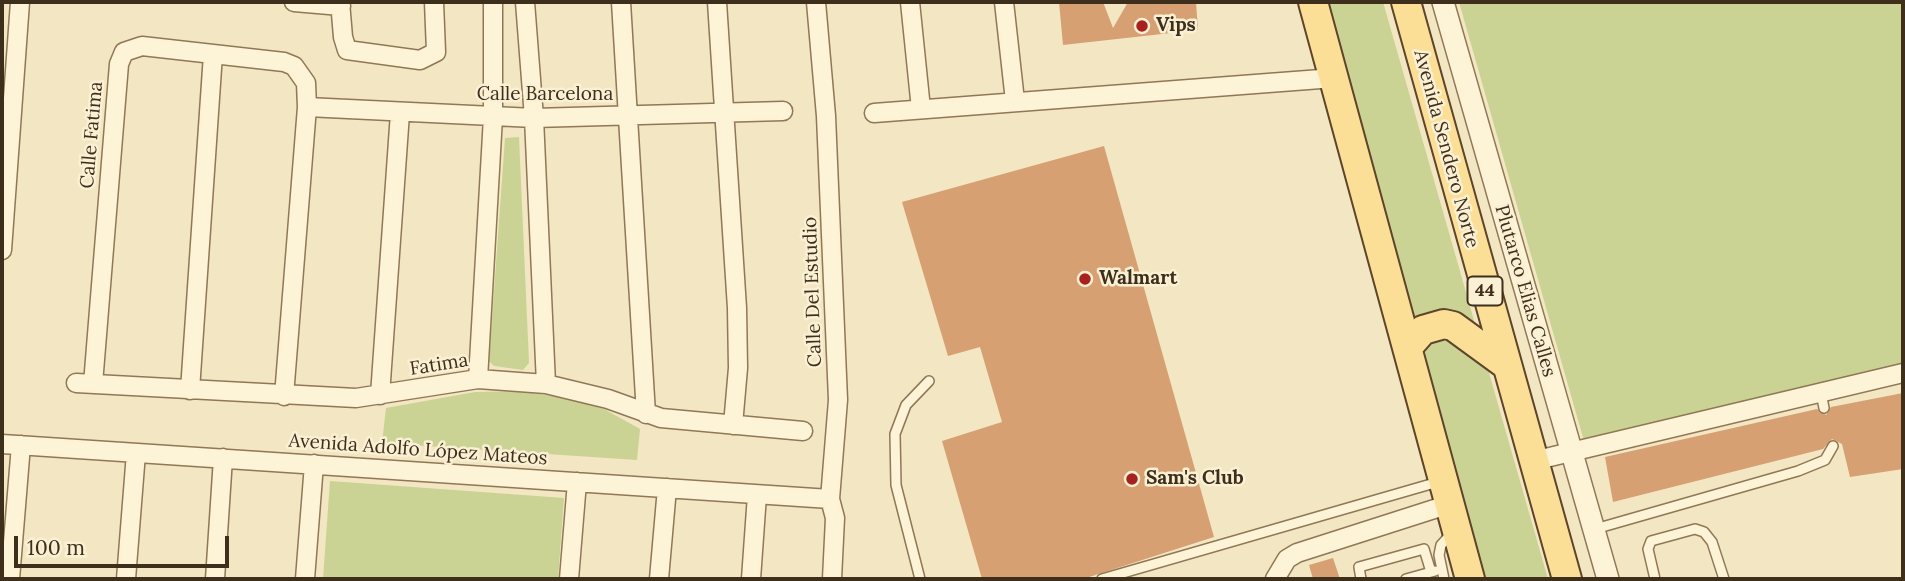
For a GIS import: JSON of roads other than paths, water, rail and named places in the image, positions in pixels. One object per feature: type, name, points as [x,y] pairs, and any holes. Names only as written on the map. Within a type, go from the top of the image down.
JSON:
[{"type":"main road","points":[[1313,2],[1470,579]]},
{"type":"main road","name":"Avenida Sendero Norte","points":[[1406,2],[1567,579]]},
{"type":"main road","points":[[1421,61],[1425,2]]},
{"type":"main road","points":[[1408,347],[1423,330],[1444,324],[1453,326],[1505,363]]},
{"type":"street","points":[[2,250],[20,2]]},
{"type":"street","points":[[294,2],[341,4],[344,43],[350,52],[420,60],[433,56],[437,42],[433,2]]},
{"type":"street","points":[[478,379],[493,117],[493,2]]},
{"type":"street","points":[[525,2],[534,118],[546,384]]},
{"type":"street","points":[[621,2],[646,414]]},
{"type":"street","points":[[716,2],[738,356],[733,425]]},
{"type":"street","name":"Calle Del Estudio","points":[[816,2],[826,116],[838,400],[830,499],[835,518],[832,579]]},
{"type":"street","points":[[910,2],[921,109]]},
{"type":"street","points":[[1004,2],[1015,101]]},
{"type":"street","name":"Plutarco Elias Calles","points":[[1443,2],[1608,579]]},
{"type":"street","name":"Calle Fatima","points":[[85,384],[120,57],[131,48],[142,46],[284,62],[301,73],[306,83],[307,107]]},
{"type":"street","points":[[190,390],[213,54]]},
{"type":"street","points":[[874,113],[1334,78]]},
{"type":"street","points":[[284,396],[307,107]]},
{"type":"street","name":"Calle Barcelona","points":[[307,107],[534,118],[783,111]]},
{"type":"street","points":[[380,395],[400,113]]},
{"type":"street","points":[[1533,461],[1823,400],[1903,373]]},
{"type":"street","name":"Fatima","points":[[85,384],[356,398],[478,379],[546,384],[608,399],[646,414],[803,431]]},
{"type":"street","name":"Avenida Adolfo López Mateos","points":[[2,444],[830,499]]},
{"type":"street","points":[[10,579],[21,445]]},
{"type":"street","points":[[126,579],[136,453]]},
{"type":"street","points":[[215,579],[223,458]]},
{"type":"street","points":[[305,579],[314,464]]},
{"type":"street","points":[[569,579],[577,482]]},
{"type":"street","points":[[659,579],[667,488]]},
{"type":"street","points":[[751,579],[757,495]]},
{"type":"street","points":[[1275,579],[1286,559],[1297,553],[1450,504]]},
{"type":"lane","points":[[920,579],[896,485],[894,447],[895,434],[906,405],[929,381]]},
{"type":"lane","points":[[1593,529],[1798,471],[1825,460],[1833,446]]},
{"type":"lane","points":[[1102,579],[1450,504],[1441,545],[1439,574]]},
{"type":"lane","points":[[1655,579],[1648,549],[1651,541],[1695,529],[1704,532],[1712,542],[1724,579]]},
{"type":"lane","points":[[1361,579],[1359,567],[1424,549],[1439,574]]},
{"type":"lane","points":[[1406,579],[1439,574]]},
{"type":"place","name":"Vips","points":[[1142,26]]},
{"type":"place","name":"Walmart","points":[[1085,279]]},
{"type":"place","name":"Sam's Club","points":[[1132,479]]}]
